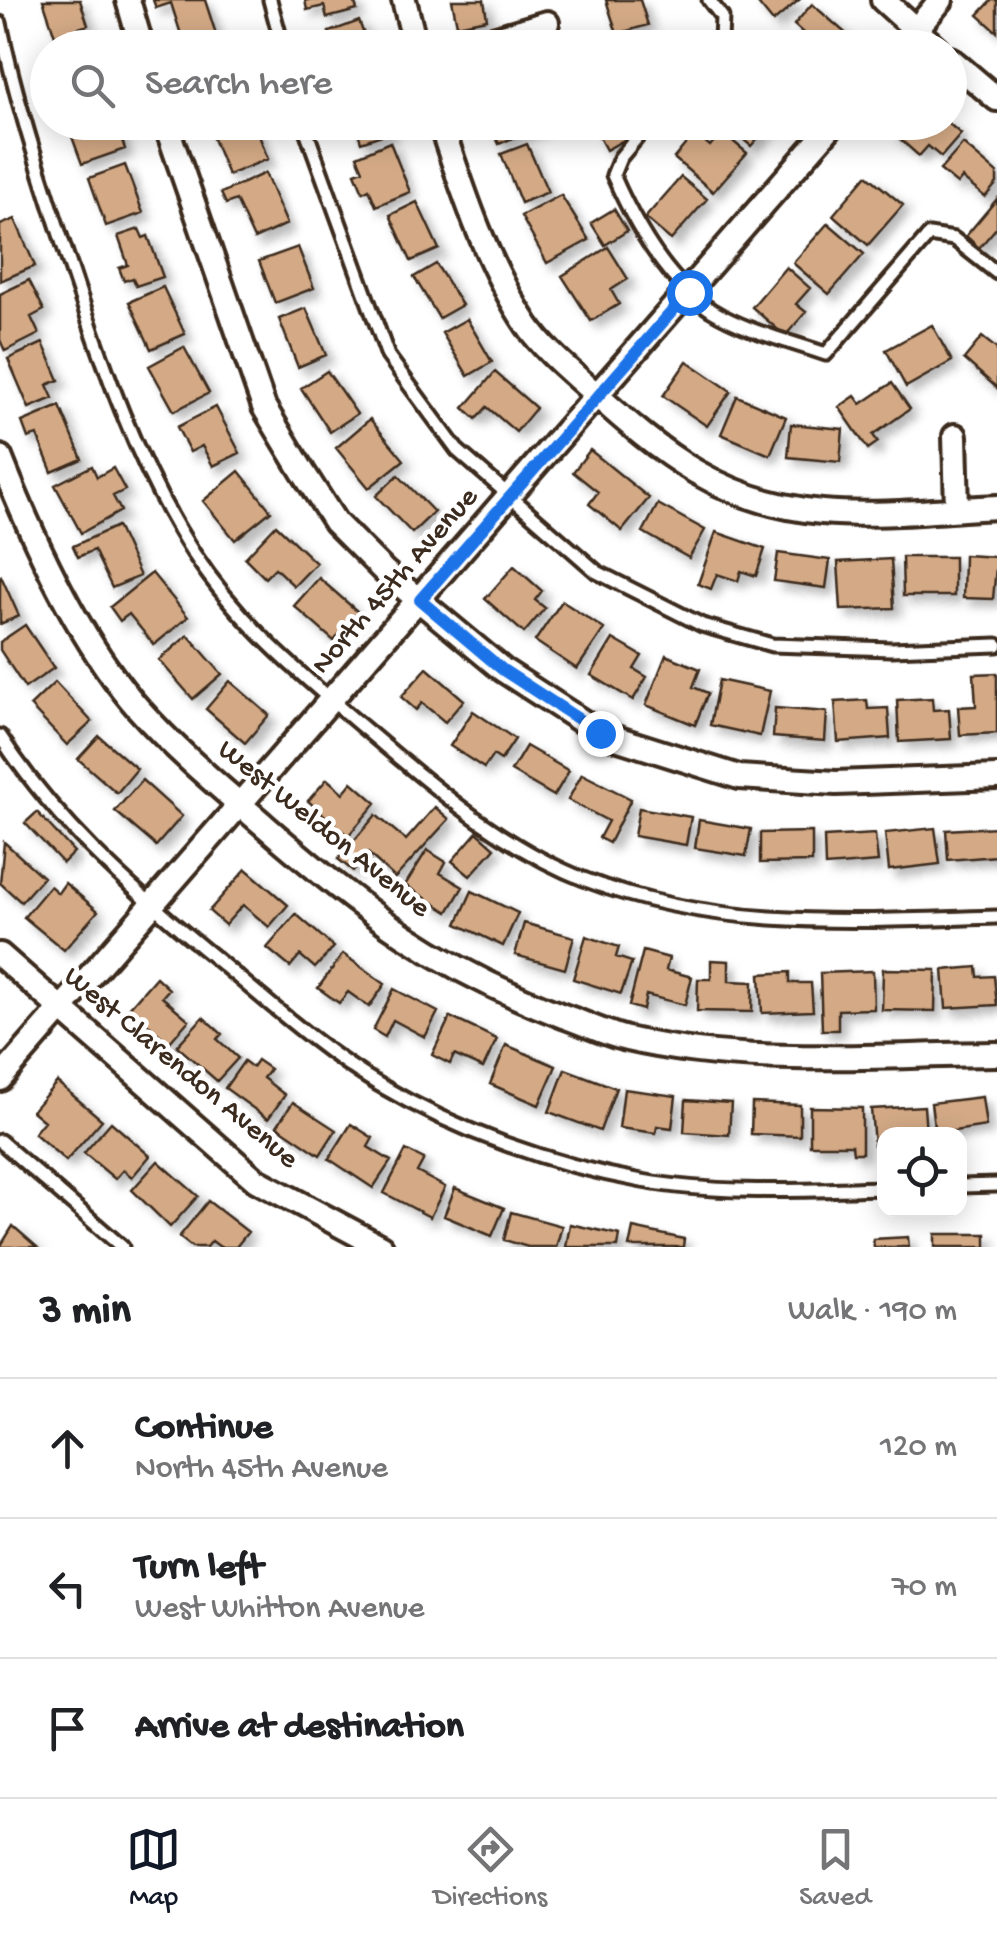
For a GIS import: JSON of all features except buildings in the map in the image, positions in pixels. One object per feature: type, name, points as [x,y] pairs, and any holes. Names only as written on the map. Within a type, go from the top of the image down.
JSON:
[{"type":"street","points":[[128,0],[137,30]]},
{"type":"street","points":[[404,0],[412,30]]},
{"type":"street","points":[[883,0],[902,30]]},
{"type":"street","points":[[916,30],[941,0]]},
{"type":"street","points":[[523,30],[546,23]]},
{"type":"street","points":[[967,73],[997,99]]},
{"type":"street","points":[[172,140],[264,408],[335,522],[385,572],[542,699],[600,733],[739,777],[836,783],[997,777]]},
{"type":"street","points":[[446,140],[513,302],[530,330],[664,454],[710,482],[768,502],[820,512],[997,507]]},
{"type":"street","name":"North 45th Avenue","points":[[0,1079],[820,140]]},
{"type":"street","points":[[955,436],[957,510]]},
{"type":"street","name":"West Weldon Avenue","points":[[0,457],[50,573],[136,706],[240,805],[388,928],[439,960],[524,1001],[625,1039],[708,1052],[784,1056],[997,1054]]},
{"type":"street","name":"West Clarendon Avenue","points":[[0,955],[256,1180],[381,1247]]},
{"type":"lane","points":[[270,0],[278,30]]},
{"type":"lane","points":[[709,0],[722,17],[721,30]]},
{"type":"lane","points":[[0,23],[30,130]]},
{"type":"lane","points":[[33,140],[107,376],[153,480],[194,555],[268,646],[452,803],[584,880],[663,902],[767,922],[997,917]]},
{"type":"lane","points":[[310,140],[388,356],[457,450],[597,572],[702,625],[772,645],[891,649],[997,645]]},
{"type":"lane","points":[[635,140],[613,174],[628,210],[689,292],[712,310],[746,326],[826,354],[929,235],[954,239],[997,273]]},
{"type":"lane","points":[[0,736],[32,785],[150,907],[290,1022],[378,1084],[455,1123],[522,1148],[642,1181],[777,1191],[877,1188]]},
{"type":"lane","points":[[0,1141],[122,1247]]},
{"type":"lane","points":[[967,1186],[997,1185]]},
{"type":"route","points":[[600,733],[542,699],[420,600],[689,292]]}]
